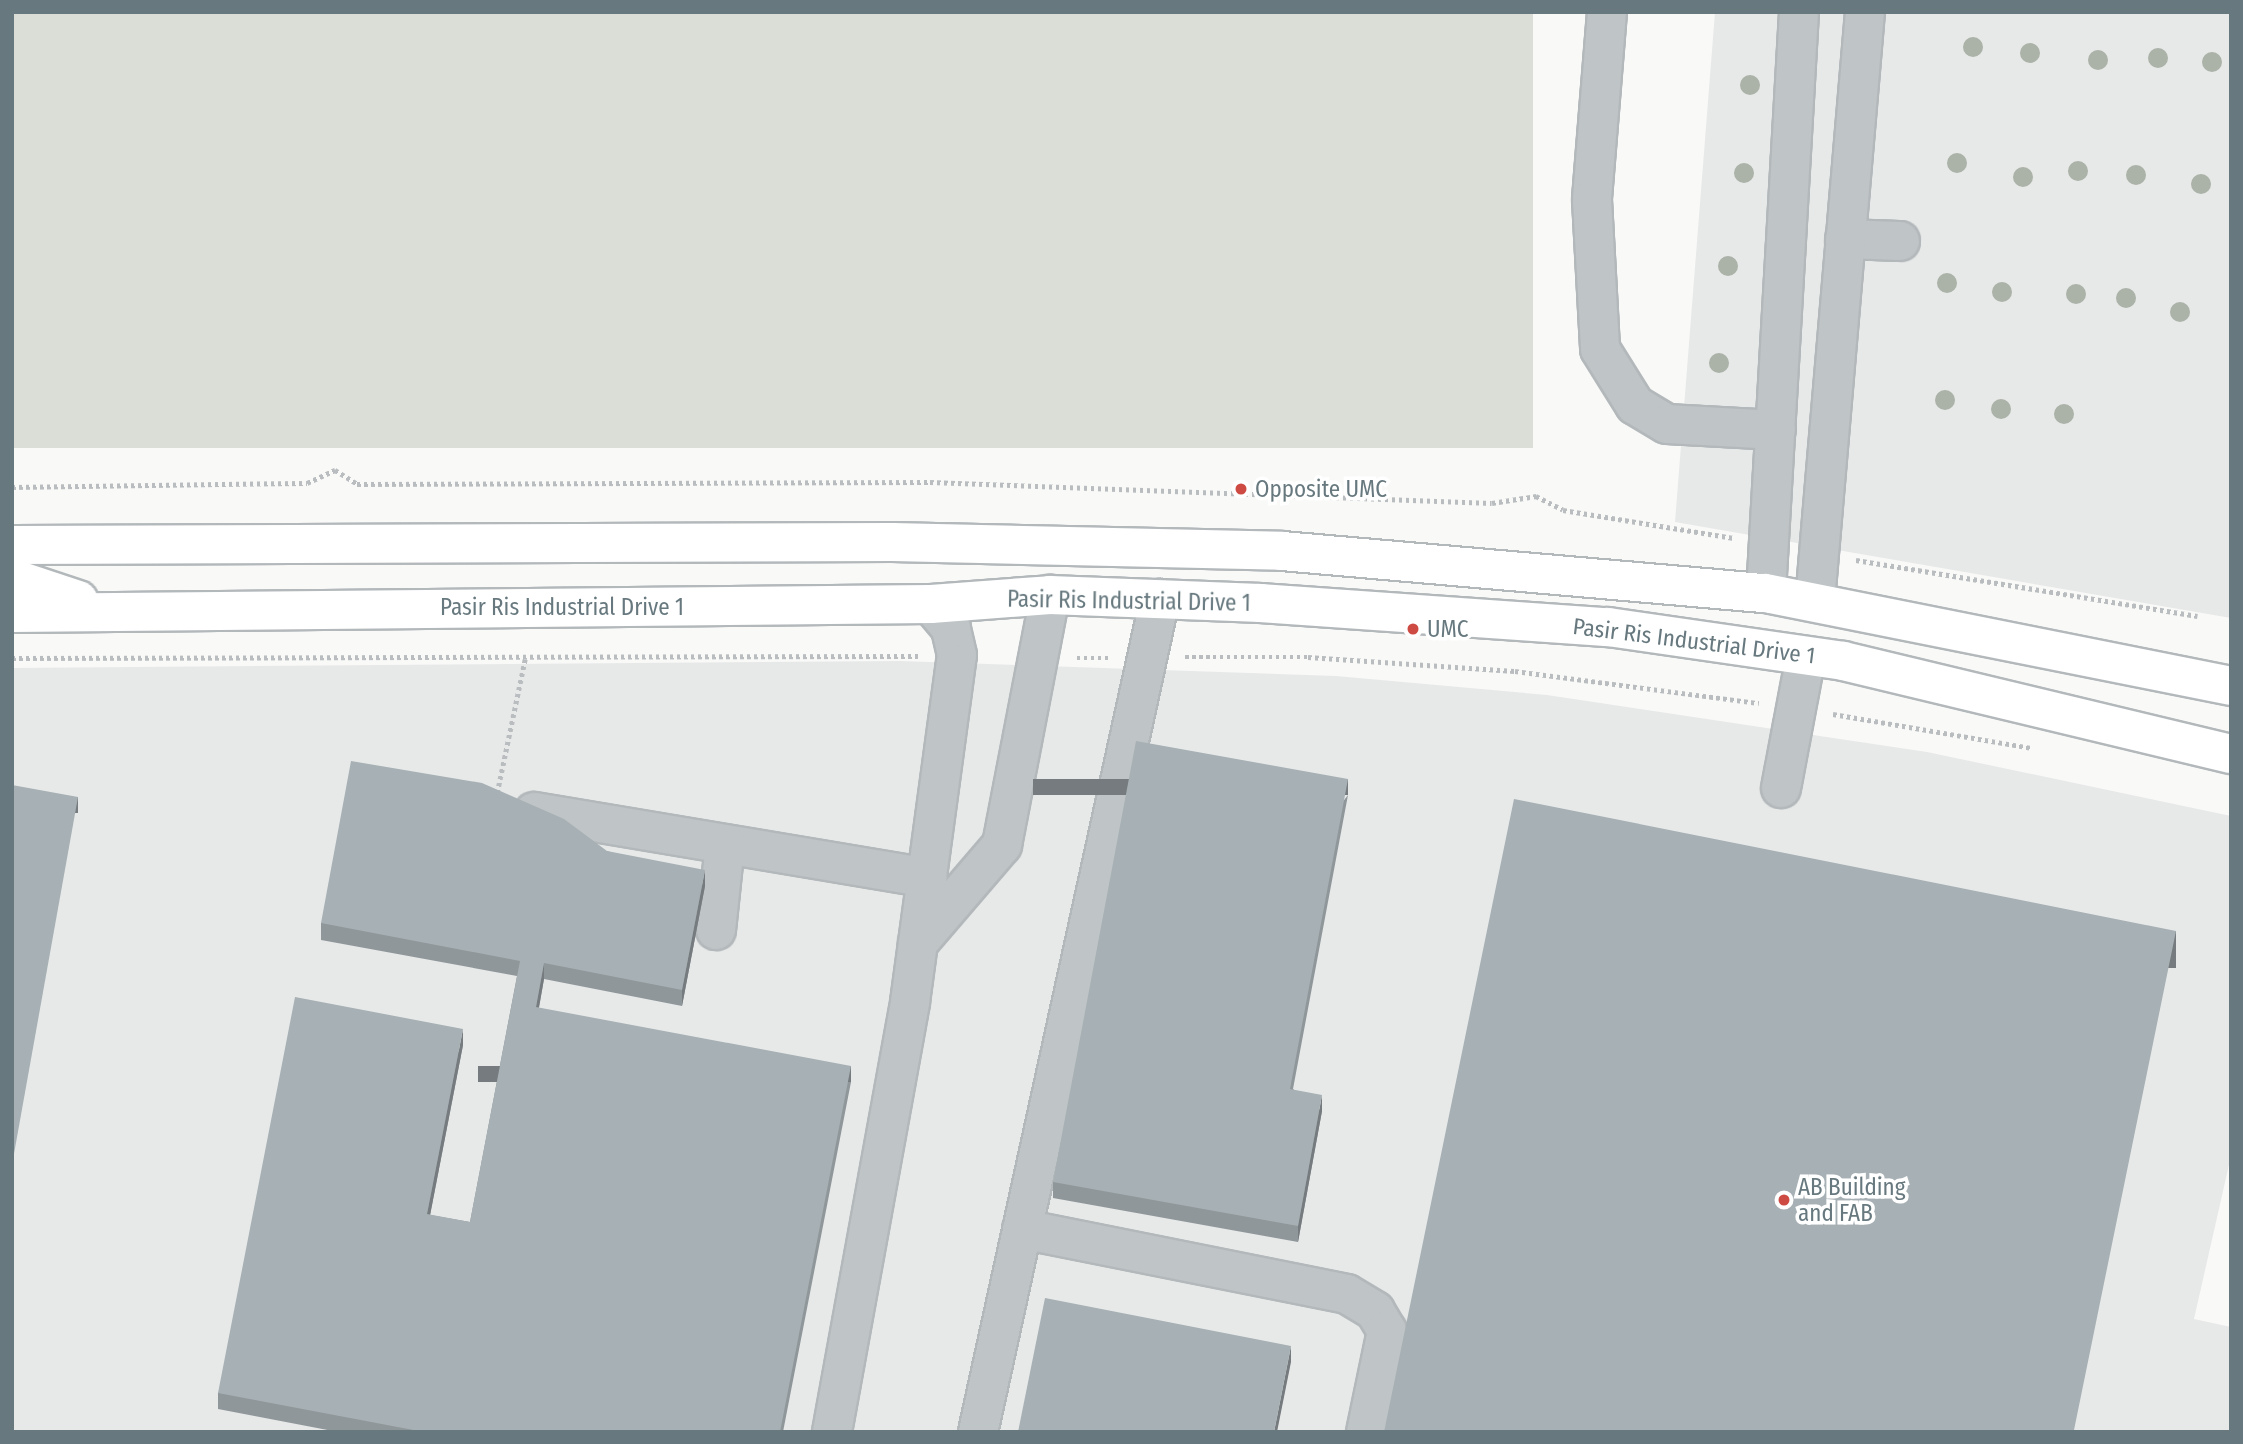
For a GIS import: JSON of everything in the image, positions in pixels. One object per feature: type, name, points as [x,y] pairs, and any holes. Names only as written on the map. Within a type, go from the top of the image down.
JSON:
[{"type":"main road","points":[[12,545],[892,542],[1282,551],[1766,593],[2231,686]]},
{"type":"main road","points":[[892,542],[1033,562],[1129,569],[1160,599]]},
{"type":"main road","points":[[1033,562],[1049,577],[1050,595]]},
{"type":"main road","points":[[12,578],[124,613]]},
{"type":"main road","points":[[1766,593],[1771,625],[1806,656]]},
{"type":"main road","name":"Pasir Ris Industrial Drive 1","points":[[12,613],[931,604],[1050,595],[1160,599],[1608,627],[1806,656],[2231,754]]},
{"type":"lane","points":[[1607,12],[1592,200],[1600,349],[1635,405],[1667,424],[1776,430]]},
{"type":"lane","points":[[1766,593],[1799,12]]},
{"type":"lane","points":[[1815,601],[1865,12]]},
{"type":"lane","points":[[1845,239],[1900,241]]},
{"type":"lane","points":[[1782,307],[1840,312]]},
{"type":"lane","points":[[918,943],[1002,845],[1050,595]]},
{"type":"lane","points":[[978,1432],[1160,599]]},
{"type":"lane","points":[[832,1432],[918,943],[957,655],[951,628],[931,604]]},
{"type":"lane","points":[[1781,788],[1806,656]]},
{"type":"lane","points":[[534,812],[927,878]]},
{"type":"lane","points":[[716,930],[725,844]]},
{"type":"lane","points":[[1022,1229],[1347,1294],[1375,1311],[1387,1331],[1366,1432]]},
{"type":"path","points":[[495,804],[524,659]]},
{"type":"shaded area","points":[[12,12],[1533,12],[1533,448],[12,448]]},
{"type":"shaded area","points":[[1715,12],[2231,12],[2231,618],[1675,522]]},
{"type":"shaded area","points":[[900,661],[1336,676],[1547,695],[1927,752],[2231,816],[2231,1156],[2194,1319],[2231,1327],[2231,1432],[12,1432],[12,668]]},
{"type":"building","points":[[1136,741],[1348,779],[1290,1089],[1322,1095],[1298,1226],[1053,1182]]},
{"type":"building","points":[[351,761],[482,783],[564,819],[607,851],[705,870],[682,990],[544,963],[536,1007],[851,1066],[780,1432],[424,1432],[218,1393],[295,997],[463,1029],[427,1214],[470,1222],[520,961],[321,923]]},
{"type":"building","points":[[12,785],[78,797],[12,1165]]},
{"type":"building","name":"AB Building and FAB","points":[[1514,799],[2176,931],[2074,1430],[2081,1432],[1384,1432]]},
{"type":"building","points":[[1045,1298],[1291,1346],[1274,1432],[1018,1432]]},
{"type":"place","name":"Opposite UMC","points":[[1241,489]]},
{"type":"place","name":"UMC","points":[[1413,629]]},
{"type":"place","name":"AB Building and FAB","points":[[1784,1200]]}]
